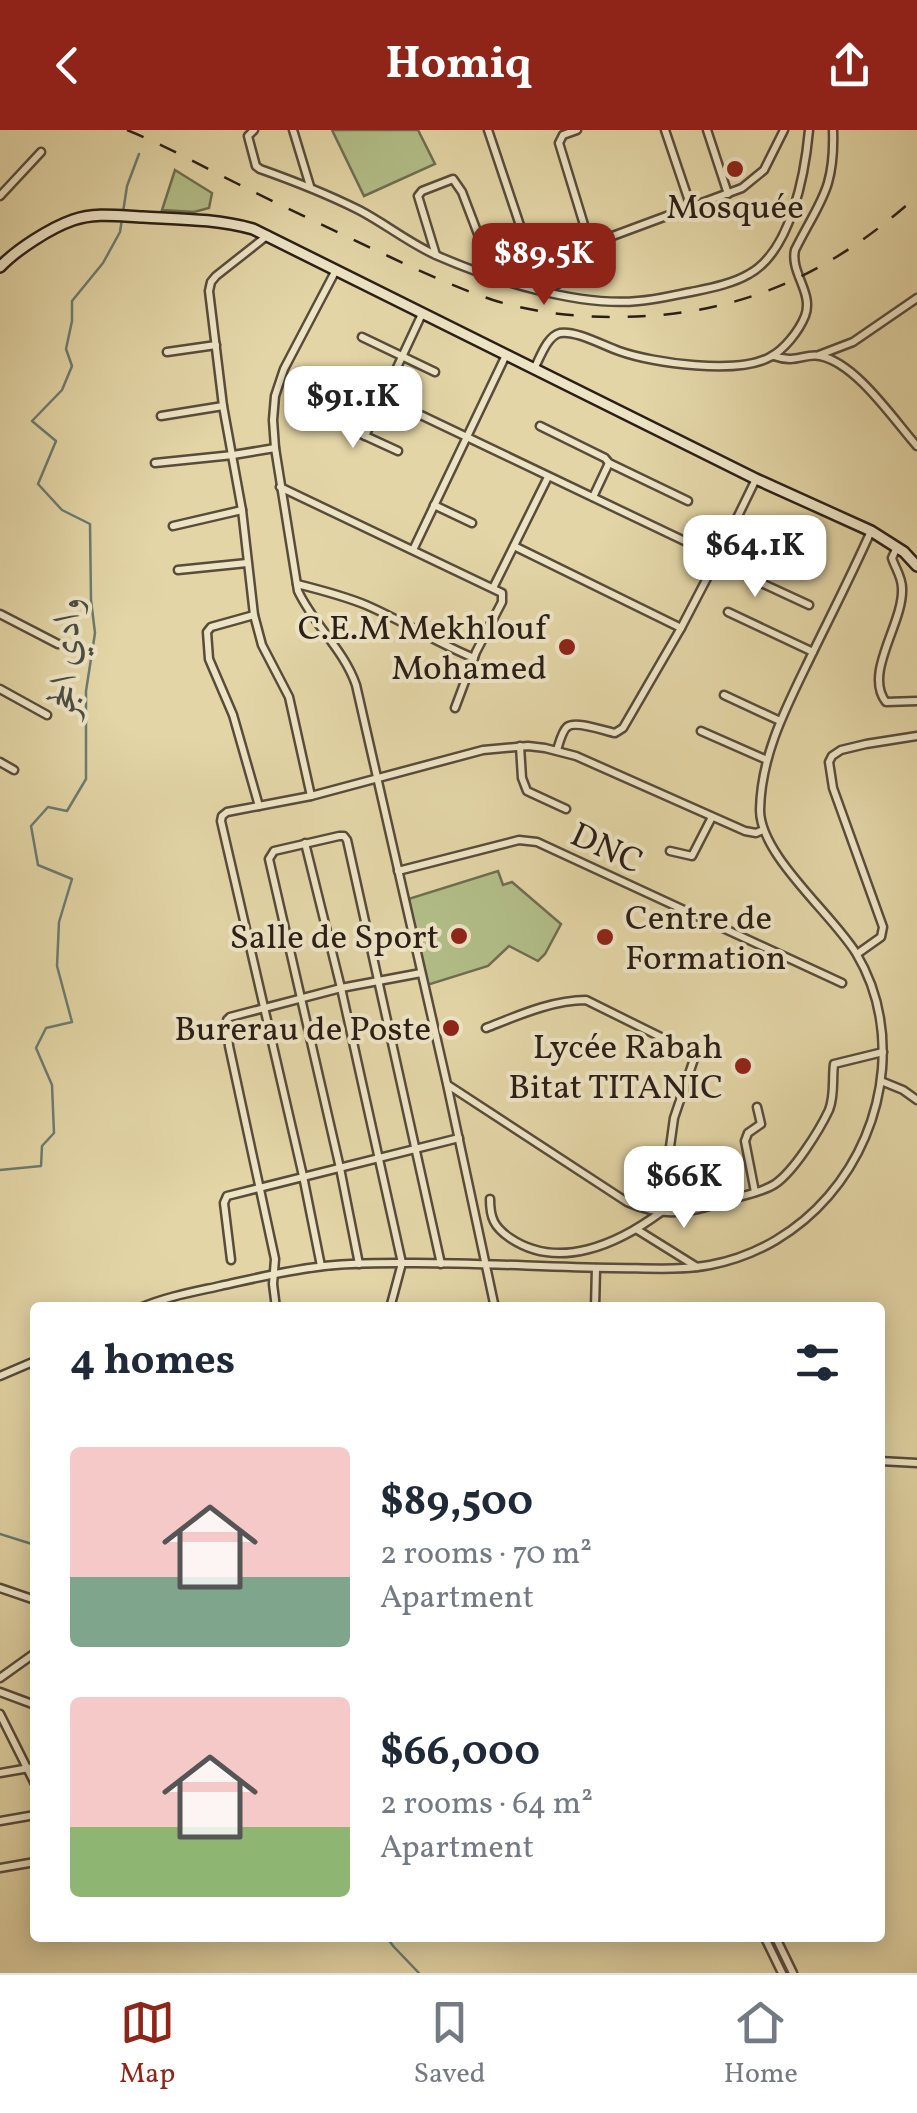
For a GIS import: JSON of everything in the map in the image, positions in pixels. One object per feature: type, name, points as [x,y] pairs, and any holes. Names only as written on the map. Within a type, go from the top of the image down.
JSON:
[{"type":"main road","points":[[0,267],[59,226],[87,217],[210,220],[253,228],[756,479],[871,531],[898,547],[917,566]]},
{"type":"street","points":[[254,130],[248,140],[256,166],[372,217],[436,255],[494,277],[587,300],[640,301],[702,290],[749,274],[769,256],[790,217],[803,172],[808,130]]},
{"type":"street","points":[[293,130],[311,188]]},
{"type":"street","points":[[488,130],[544,290]]},
{"type":"street","points":[[544,290],[596,265],[559,143],[563,135],[576,130]]},
{"type":"street","points":[[665,130],[690,207]]},
{"type":"street","points":[[707,130],[728,194]]},
{"type":"street","points":[[591,244],[742,188],[764,170],[784,130]]},
{"type":"street","points":[[534,369],[551,337],[561,333],[643,358],[683,364],[741,364],[773,356],[796,331],[806,312],[795,250],[829,186],[833,130]]},
{"type":"street","points":[[0,196],[41,152]]},
{"type":"street","points":[[436,255],[418,196],[422,190],[452,179],[462,192],[494,277]]},
{"type":"street","points":[[268,235],[211,282],[209,292],[254,616],[262,646],[289,697],[311,796]]},
{"type":"street","points":[[336,270],[276,388],[273,420],[280,487],[296,584],[305,605],[352,674],[459,1138],[491,1302]]},
{"type":"street","points":[[773,356],[788,360],[818,355],[853,342],[917,298]]},
{"type":"street","points":[[365,436],[422,314]]},
{"type":"street","points":[[362,338],[435,372]]},
{"type":"street","points":[[167,352],[216,345]]},
{"type":"street","points":[[413,550],[506,355]]},
{"type":"street","points":[[818,355],[852,370],[917,446]]},
{"type":"street","points":[[383,397],[809,605]]},
{"type":"street","points":[[161,416],[223,406]]},
{"type":"street","points":[[324,417],[398,451]]},
{"type":"street","points":[[540,426],[688,501]]},
{"type":"street","points":[[155,463],[275,448]]},
{"type":"street","points":[[592,498],[609,463]]},
{"type":"street","points":[[493,588],[548,476]]},
{"type":"street","points":[[557,750],[570,725],[615,734],[621,730],[682,628],[756,479]]},
{"type":"street","points":[[280,487],[501,592],[504,599],[474,658],[455,708]]},
{"type":"street","points":[[434,504],[472,524]]},
{"type":"street","points":[[173,526],[242,510]]},
{"type":"street","points":[[734,524],[798,555]]},
{"type":"street","points":[[155,1302],[274,1273],[321,1266],[402,1263],[697,1267],[738,1258],[761,1248],[815,1211],[860,1154],[876,1108],[883,1052],[876,1000],[856,954],[790,872],[764,830],[760,812],[768,760],[780,721],[871,531]]},
{"type":"street","points":[[514,546],[682,628]]},
{"type":"street","points":[[898,547],[892,558],[901,580],[902,602],[880,667],[878,685],[886,702],[917,701]]},
{"type":"street","points":[[178,570],[247,563]]},
{"type":"street","points":[[296,584],[368,606],[474,658]]},
{"type":"street","points":[[728,612],[814,652]]},
{"type":"street","points":[[0,614],[58,644]]},
{"type":"street","points":[[254,616],[211,627],[207,640],[210,658],[234,715],[259,806]]},
{"type":"street","points":[[0,689],[47,715]]},
{"type":"street","points":[[724,695],[780,721]]},
{"type":"street","points":[[702,732],[768,760]]},
{"type":"street","points":[[856,954],[881,938],[883,927],[833,788],[829,762],[841,750],[917,736]]},
{"type":"street","points":[[520,746],[522,778],[528,791],[566,809]]},
{"type":"street","points":[[321,1266],[220,821],[222,816],[483,750],[520,746],[576,756],[745,831],[764,830]]},
{"type":"street","points":[[0,762],[14,770]]},
{"type":"street","points":[[670,851],[692,856],[712,817]]},
{"type":"street","points":[[358,1264],[269,858],[274,851],[339,836],[346,839],[441,1264]]},
{"type":"street","name":"DNC","points":[[398,871],[519,840],[537,842],[842,982]]},
{"type":"street","points":[[305,844],[402,1263],[392,1302]]},
{"type":"street","points":[[276,1302],[275,1259],[227,1023],[230,1017],[302,997],[420,973]]},
{"type":"street","points":[[486,1028],[528,1012],[586,1000],[692,1053],[694,1064],[674,1118],[661,1212],[636,1229],[582,1251],[541,1252],[523,1246],[498,1229],[491,1220],[490,1199]]},
{"type":"street","points":[[447,1084],[619,1198],[636,1206],[681,1213],[770,1187],[784,1176],[831,1106],[834,1064],[883,1052]]},
{"type":"street","points":[[881,1081],[917,1100]]},
{"type":"street","points":[[755,1192],[745,1141],[748,1133],[761,1124],[757,1107]]},
{"type":"street","points":[[230,1260],[224,1199],[261,1186],[459,1138]]},
{"type":"street","points":[[636,1229],[697,1267]]},
{"type":"street","points":[[595,1302],[596,1268]]},
{"type":"street","points":[[0,1376],[30,1363]]},
{"type":"street","points":[[885,1461],[917,1463]]},
{"type":"street","points":[[0,1588],[30,1598]]},
{"type":"street","points":[[0,1678],[30,1657]]},
{"type":"street","points":[[0,1692],[30,1703]]},
{"type":"street","points":[[0,1714],[30,1766]]},
{"type":"street","points":[[0,1773],[30,1768]]},
{"type":"street","points":[[0,1821],[30,1816]]},
{"type":"street","points":[[0,1868],[30,1863]]},
{"type":"street","points":[[766,1942],[780,1969],[794,1972]]},
{"type":"street","points":[[778,1942],[794,1972]]},
{"type":"green space","points":[[332,130],[418,130],[435,164],[364,196]]},
{"type":"green space","points":[[175,170],[212,193],[209,208],[194,212],[162,210]]},
{"type":"green space","name":"Salle de Sport","points":[[498,871],[503,885],[512,882],[561,924],[545,954],[538,961],[509,946],[488,966],[424,986],[405,900]]},
{"type":"waterway","name":"وادي الحجر","points":[[0,1170],[41,1166],[42,1146],[54,1133],[52,1085],[36,1048],[46,1028],[72,1022],[57,966],[59,922],[72,879],[38,865],[31,826],[48,807],[67,811],[86,779],[86,691],[95,633],[90,524],[62,510],[38,484],[56,441],[32,421],[62,390],[72,366],[66,349],[72,301],[103,263],[120,232],[127,186],[139,154]]},
{"type":"waterway","points":[[0,1534],[30,1543]]},
{"type":"waterway","points":[[390,1942],[419,1973]]},
{"type":"railway","points":[[127,130],[453,285],[507,304],[568,315],[658,315],[740,300],[814,270],[849,249],[917,196]]},
{"type":"place","name":"Mosquée","points":[[735,169]]},
{"type":"place","name":"C.E.M Mekhlouf Mohamed","points":[[567,647]]},
{"type":"place","name":"Salle de Sport","points":[[459,936]]},
{"type":"place","name":"Centre de Formation","points":[[605,937]]},
{"type":"place","name":"Burerau de Poste","points":[[451,1028]]},
{"type":"place","name":"Lycée Rabah Bitat TITANIC","points":[[743,1066]]}]
